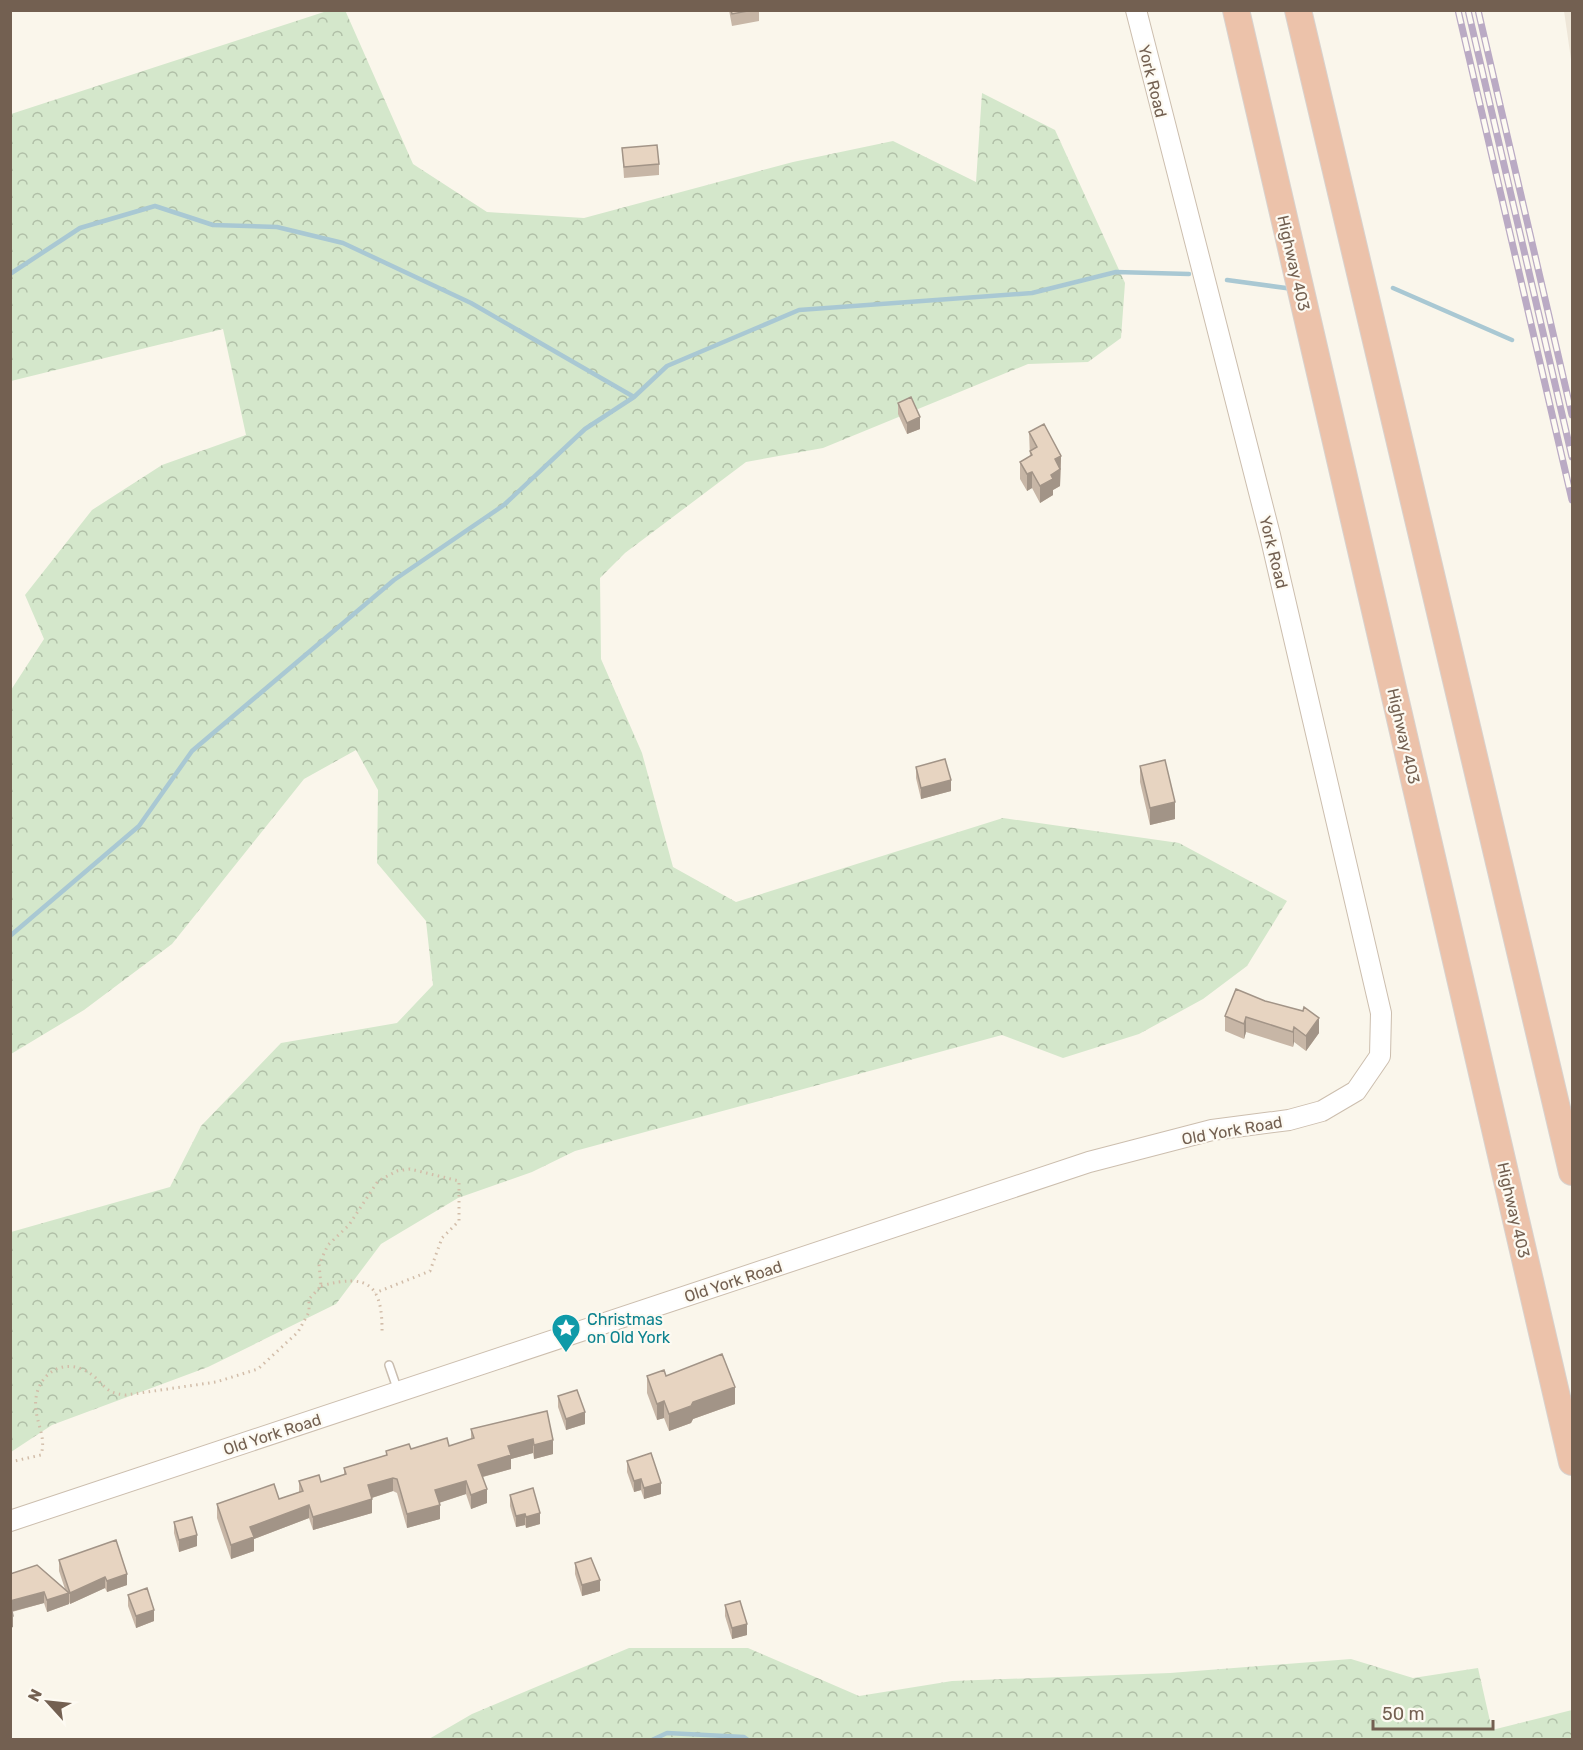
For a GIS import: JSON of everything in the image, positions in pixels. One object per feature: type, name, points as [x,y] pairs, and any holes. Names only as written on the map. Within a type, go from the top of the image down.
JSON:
[{"type":"highway","name":"Highway 403","points":[[1236,10],[1572,1462]]},
{"type":"highway","points":[[1298,10],[1572,1172]]},
{"type":"street","name":"York Road","points":[[1136,10],[1270,535],[1379,1002],[1380,1056],[1356,1091]]},
{"type":"street","name":"Old York Road","points":[[10,1521],[1089,1162],[1212,1130],[1289,1120],[1322,1111],[1356,1091]]},
{"type":"lane","points":[[389,1365],[399,1392]]},
{"type":"path","points":[[321,1286],[319,1264],[328,1245],[349,1225],[378,1181],[397,1171],[410,1169],[459,1181],[459,1221],[442,1238],[430,1271],[375,1293]]},
{"type":"path","points":[[10,1462],[41,1455],[45,1442],[35,1408],[41,1384],[48,1372],[60,1366],[75,1365],[89,1372],[111,1394],[126,1395],[216,1382],[258,1369],[298,1332],[309,1312],[309,1299],[321,1286],[347,1279],[367,1283],[375,1293],[383,1310],[382,1334]]},
{"type":"shaded area","points":[[1564,11],[1572,11],[1572,66]]},
{"type":"green space","points":[[345,10],[413,164],[487,212],[584,218],[793,162],[893,141],[976,182],[982,93],[1055,130],[1125,283],[1121,338],[1088,362],[1028,364],[823,448],[746,462],[625,553],[600,578],[601,659],[642,753],[673,867],[736,902],[1003,818],[1179,843],[1287,901],[1247,966],[1203,999],[1139,1034],[1063,1058],[1002,1035],[575,1151],[532,1172],[458,1198],[381,1244],[336,1304],[208,1367],[52,1425],[11,1452],[11,1232],[170,1187],[201,1126],[281,1043],[397,1023],[433,985],[426,921],[377,863],[378,790],[356,750],[304,779],[172,944],[84,1010],[11,1054],[11,690],[44,639],[25,595],[92,510],[162,465],[246,435],[223,329],[11,381],[11,114],[327,11]]},
{"type":"green space","points":[[629,1648],[748,1648],[859,1696],[952,1681],[1170,1673],[1351,1659],[1413,1678],[1478,1668],[1492,1730],[1572,1710],[1572,1739],[429,1739],[472,1714]]},
{"type":"building","points":[[731,10],[753,10],[732,14]]},
{"type":"building","points":[[657,145],[659,164],[624,167],[622,148]]},
{"type":"building","points":[[911,397],[920,417],[907,423],[898,403]]},
{"type":"building","points":[[1044,424],[1061,456],[1055,459],[1060,469],[1051,475],[1053,479],[1040,486],[1032,472],[1027,474],[1020,462],[1032,455],[1030,451],[1037,447],[1029,432]]},
{"type":"building","points":[[945,759],[951,780],[921,788],[916,767]]},
{"type":"building","points":[[1165,760],[1175,802],[1150,808],[1140,766]]},
{"type":"building","points":[[1236,989],[1265,1001],[1303,1011],[1304,1007],[1319,1018],[1306,1036],[1294,1027],[1293,1032],[1246,1017],[1244,1024],[1225,1016]]},
{"type":"building","points":[[722,1354],[735,1387],[693,1402],[691,1406],[669,1414],[664,1401],[657,1404],[647,1376],[664,1370],[666,1376]]},
{"type":"building","points":[[577,1390],[585,1412],[566,1419],[558,1396]]},
{"type":"building","points":[[547,1411],[553,1440],[534,1445],[533,1439],[508,1446],[511,1455],[478,1465],[487,1489],[471,1495],[466,1481],[435,1490],[440,1505],[407,1514],[397,1479],[393,1478],[368,1485],[372,1499],[313,1517],[309,1505],[250,1527],[254,1537],[231,1545],[217,1504],[274,1484],[279,1499],[303,1491],[299,1481],[319,1475],[321,1482],[346,1474],[344,1468],[387,1455],[386,1451],[409,1444],[411,1449],[447,1438],[449,1446],[474,1438],[471,1429]]},
{"type":"building","points":[[651,1453],[661,1483],[644,1488],[641,1479],[634,1481],[627,1461]]},
{"type":"building","points":[[533,1488],[540,1513],[526,1517],[525,1514],[516,1516],[510,1495]]},
{"type":"building","points":[[192,1517],[197,1535],[179,1540],[174,1522]]},
{"type":"building","points":[[116,1540],[127,1574],[107,1581],[105,1577],[70,1593],[59,1560]]},
{"type":"building","points":[[591,1558],[600,1580],[582,1585],[575,1563]]},
{"type":"building","points":[[37,1565],[69,1593],[47,1600],[44,1592],[10,1601],[10,1574]]},
{"type":"building","points":[[147,1588],[154,1610],[136,1616],[128,1595]]},
{"type":"building","points":[[740,1601],[747,1624],[732,1628],[725,1605]]},
{"type":"waterway","points":[[10,274],[80,228],[155,206],[213,225],[277,227],[343,243],[471,303],[634,397]]},
{"type":"waterway","points":[[10,936],[139,826],[192,751],[394,580],[504,505],[585,429],[634,397],[667,366],[799,310],[1032,293],[1116,272],[1189,274]]},
{"type":"waterway","points":[[1227,280],[1293,289]]},
{"type":"waterway","points":[[1393,288],[1512,340]]},
{"type":"waterway","points":[[652,1740],[667,1733],[744,1737],[748,1740]]},
{"type":"railway","points":[[1458,10],[1572,500]]},
{"type":"railway","points":[[1468,10],[1572,457]]},
{"type":"railway","points":[[1478,10],[1572,415]]},
{"type":"place","name":"Christmas on Old York","points":[[566,1354]]}]
